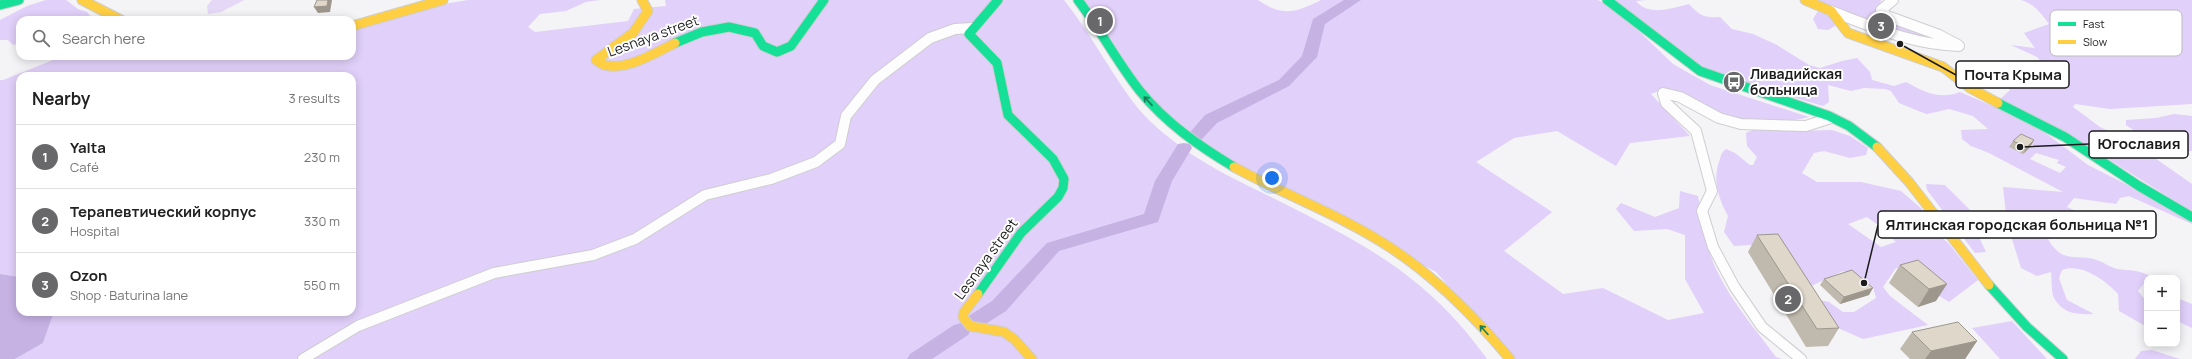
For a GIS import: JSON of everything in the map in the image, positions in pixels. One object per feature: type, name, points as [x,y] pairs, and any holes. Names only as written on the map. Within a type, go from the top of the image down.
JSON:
[{"type":"main road","points":[[0,5],[19,0]]},
{"type":"main road","points":[[82,0],[113,16]]},
{"type":"main road","points":[[356,25],[443,0]]},
{"type":"main road","name":"Lesnaya street","points":[[642,0],[648,11],[646,18],[630,38],[598,57],[596,60],[598,65],[602,68],[609,69],[623,66],[702,32],[729,27],[755,33],[769,50],[783,50],[791,46],[824,0]]},
{"type":"main road","points":[[972,28],[993,9],[998,0]]},
{"type":"main road","points":[[1068,0],[1080,15],[1134,97],[1150,116],[1170,133],[1212,161],[1361,236],[1392,255],[1441,295],[1468,326]]},
{"type":"main road","points":[[1078,0],[1098,26],[1122,66],[1143,96],[1179,131],[1195,144],[1235,167],[1370,235],[1400,254],[1426,272],[1450,294],[1510,359]]},
{"type":"main road","points":[[1602,0],[1627,16],[1663,48],[1705,76],[1829,118]]},
{"type":"main road","points":[[1607,0],[1632,17],[1674,54],[1698,70],[1732,85],[1800,105],[1855,129],[1889,158],[1971,263],[2032,333],[2063,359]]},
{"type":"main road","points":[[1805,0],[1830,11],[1848,33],[1877,45],[1943,67],[1970,88],[2065,136],[2139,186],[2192,217]]},
{"type":"main road","name":"Lesnaya street","points":[[972,28],[969,34],[971,38],[997,63],[1005,96],[1004,108],[1008,115],[1053,159],[1064,179],[1063,188],[1058,197],[1021,233],[1001,263],[964,312],[963,317],[970,326],[1004,332],[1014,339],[1032,359]]},
{"type":"street","points":[[1830,11],[1919,42],[1945,46],[1959,46],[1939,35],[1886,16],[1881,10],[1894,1],[1893,0]]},
{"type":"street","points":[[303,359],[358,326],[494,273],[593,256],[635,239],[705,195],[771,179],[816,162],[840,144],[846,116],[875,80],[930,38],[956,28],[972,28]]},
{"type":"street","points":[[1801,359],[1762,327],[1721,265],[1713,248],[1702,211],[1712,191],[1696,131],[1666,103],[1663,93],[1680,97],[1719,118],[1741,124],[1806,126],[1829,118]]},
{"type":"shaded area","points":[[46,0],[66,0],[78,9],[87,12],[90,16],[16,16],[16,44],[13,45],[8,40],[0,40],[0,20],[27,6]]},
{"type":"shaded area","points":[[212,0],[244,0],[221,12],[208,14],[207,6]]},
{"type":"shaded area","points":[[468,0],[599,0],[586,2],[566,11],[540,14],[528,27],[535,32],[628,21],[634,9],[666,6],[665,0],[1064,0],[1133,102],[1145,116],[1173,141],[1214,168],[1337,231],[1392,264],[1441,305],[1465,330],[1487,359],[15,359],[43,343],[53,316],[356,316],[356,72],[23,72],[53,60],[356,60],[356,27],[431,6]]},
{"type":"shaded area","points":[[1081,0],[1258,0],[1275,9],[1289,11],[1304,8],[1321,0],[1598,0],[1618,11],[1673,64],[1710,85],[1809,117],[1774,122],[1737,119],[1708,111],[1664,89],[1651,94],[1690,136],[1630,143],[1616,166],[1557,131],[1514,138],[1476,162],[1552,212],[1504,251],[1563,294],[1603,288],[1668,320],[1704,313],[1685,279],[1685,235],[1667,229],[1634,231],[1616,209],[1621,203],[1655,217],[1679,208],[1680,191],[1698,196],[1708,245],[1718,273],[1745,316],[1776,357],[1782,359],[1513,359],[1436,272],[1213,152],[1156,107]]},
{"type":"shaded area","points":[[1610,0],[1646,0],[1636,1],[1647,9],[1654,10],[1668,9],[1689,4],[1703,15],[1720,17],[1732,29],[1753,34],[1777,45],[1809,65],[1820,68],[1857,58],[1870,72],[1872,80],[1894,86],[1906,82],[1926,92],[1939,95],[1960,92],[2032,123],[2088,165],[2165,204],[2192,220],[2192,224],[2129,196],[2120,198],[2116,204],[2074,198],[2067,207],[2085,215],[2096,226],[2093,229],[2065,220],[2053,219],[2049,226],[2058,236],[2048,239],[2054,247],[2059,252],[2070,257],[2089,258],[2114,268],[2136,271],[2148,275],[2144,275],[2144,284],[2138,291],[2144,298],[2144,325],[2119,311],[2118,294],[2100,278],[2077,269],[2069,268],[2062,270],[2059,278],[2067,300],[2094,314],[2077,314],[2066,310],[2054,298],[2051,272],[2037,276],[2021,268],[2007,223],[2003,187],[2063,192],[1989,153],[1971,146],[1962,139],[1961,130],[1988,129],[1973,116],[1949,109],[1927,114],[1899,103],[1891,91],[1885,89],[1864,88],[1851,91],[1828,85],[1829,102],[1823,106],[1736,81],[1695,63]],"holes":[[[2036,153],[2059,160],[2057,163],[2066,167],[2060,173],[2030,159]]]},
{"type":"shaded area","points":[[1803,0],[1881,0],[1879,12],[1929,35],[1925,39],[1833,15],[1835,26],[1828,30],[1818,29],[1813,19],[1818,11]]},
{"type":"shaded area","points":[[2021,0],[2192,0],[2192,104],[2110,109],[2075,104],[2073,107],[2100,127],[2132,142],[2192,184],[2192,212],[2121,167],[2049,125],[1999,100],[2010,90],[2003,79],[2025,76],[2046,67],[2037,57],[2011,45],[2035,48],[2024,33],[2049,24],[2033,6]]},
{"type":"shaded area","points":[[16,75],[16,276],[0,274],[0,80]]},
{"type":"shaded area","points":[[2174,114],[2192,116],[2192,151],[2165,152],[2126,125],[2126,120],[2156,118]]},
{"type":"shaded area","points":[[1759,127],[1793,131],[1832,130],[1850,136],[1868,148],[1866,155],[1850,158],[1824,151],[1814,153],[1802,173],[1817,182],[1861,182],[1901,191],[1922,209],[1931,227],[1949,244],[1978,280],[1949,302],[1933,292],[1914,273],[1896,268],[1883,287],[1890,296],[1928,325],[1863,339],[1840,329],[1815,299],[1829,302],[1843,312],[1854,312],[1876,298],[1873,287],[1843,271],[1807,288],[1769,244],[1734,246],[1724,232],[1728,216],[1721,202],[1717,188],[1716,174],[1722,154],[1726,149],[1735,153],[1750,165],[1753,165],[1757,157],[1747,146],[1746,133]],"holes":[[[1867,217],[1889,233],[1887,234],[1896,242],[1881,247],[1848,224]]]},
{"type":"shaded area","points":[[1926,184],[1945,185],[1973,213],[1971,220],[1986,252],[1975,253],[1927,190]]},
{"type":"shaded area","points":[[0,274],[16,276],[16,316],[53,316],[43,343],[15,359],[0,359]]},
{"type":"shaded area","points":[[2180,299],[2192,304],[2192,328],[2180,322]]},
{"type":"shaded area","points":[[2012,321],[2047,359],[2000,359],[1972,328]]},
{"type":"shaded area","points":[[2152,350],[2180,359],[2135,359],[2141,351]]},
{"type":"building","points":[[317,0],[328,0],[327,6],[314,7]]},
{"type":"building","points":[[2021,134],[2034,140],[2027,147],[2013,141]]},
{"type":"building","points":[[1778,234],[1839,328],[1817,329],[1757,235]]},
{"type":"building","points":[[1918,260],[1947,284],[1929,289],[1900,265]]},
{"type":"building","points":[[1852,270],[1873,288],[1844,297],[1824,279]]},
{"type":"building","points":[[1958,322],[1977,341],[1931,351],[1912,332]]},
{"type":"waterway","points":[[1194,137],[1211,119],[1284,83],[1309,57],[1318,22],[1354,0]]},
{"type":"waterway","points":[[977,320],[999,306],[1053,247],[1152,218],[1157,199],[1168,172],[1184,148]]},
{"type":"waterway","points":[[917,359],[961,330]]},
{"type":"traffic: fast","points":[[0,5],[19,0]]},
{"type":"traffic: fast","points":[[675,43],[702,32],[729,27],[755,33],[763,46],[777,52],[791,46],[824,0]]},
{"type":"traffic: fast","points":[[978,294],[1021,233],[1058,197],[1063,188],[1064,179],[1053,159],[1008,115],[997,63],[969,34],[998,0]]},
{"type":"traffic: fast","points":[[1078,0],[1129,76],[1151,104],[1190,139],[1234,167]]},
{"type":"traffic: fast","points":[[1607,0],[1700,71],[1829,116],[1849,126],[1877,147]]},
{"type":"traffic: fast","points":[[1998,103],[2065,137],[2139,186],[2192,217]]},
{"type":"traffic: fast","points":[[1989,285],[2027,327],[2063,359]]},
{"type":"traffic: slow","points":[[82,0],[113,16]]},
{"type":"traffic: slow","points":[[356,25],[443,0]]},
{"type":"traffic: slow","points":[[642,0],[648,11],[639,26],[627,38],[598,57],[596,60],[602,66],[622,66],[646,57],[675,43]]},
{"type":"traffic: slow","points":[[1805,0],[1831,11],[1848,33],[1943,67],[1970,88],[1998,103]]},
{"type":"traffic: slow","points":[[1877,147],[1909,182],[1989,285]]},
{"type":"traffic: slow","points":[[1234,167],[1353,226],[1390,247],[1446,290],[1479,323],[1510,359]]},
{"type":"traffic: slow","points":[[978,294],[964,312],[963,317],[970,326],[1004,332],[1014,339],[1032,359]]},
{"type":"place","name":"Yalta","points":[[1100,21]]},
{"type":"place","name":"Ozon","points":[[1881,26]]},
{"type":"place","name":"Почта Крыма","points":[[1900,44]]},
{"type":"place","name":"Ливадийская больница","points":[[1734,82]]},
{"type":"place","name":"Югославия","points":[[2020,147]]},
{"type":"place","name":"Ялтинская городская больница №1","points":[[1864,283]]},
{"type":"place","name":"Терапевтический корпус","points":[[1788,299]]}]
